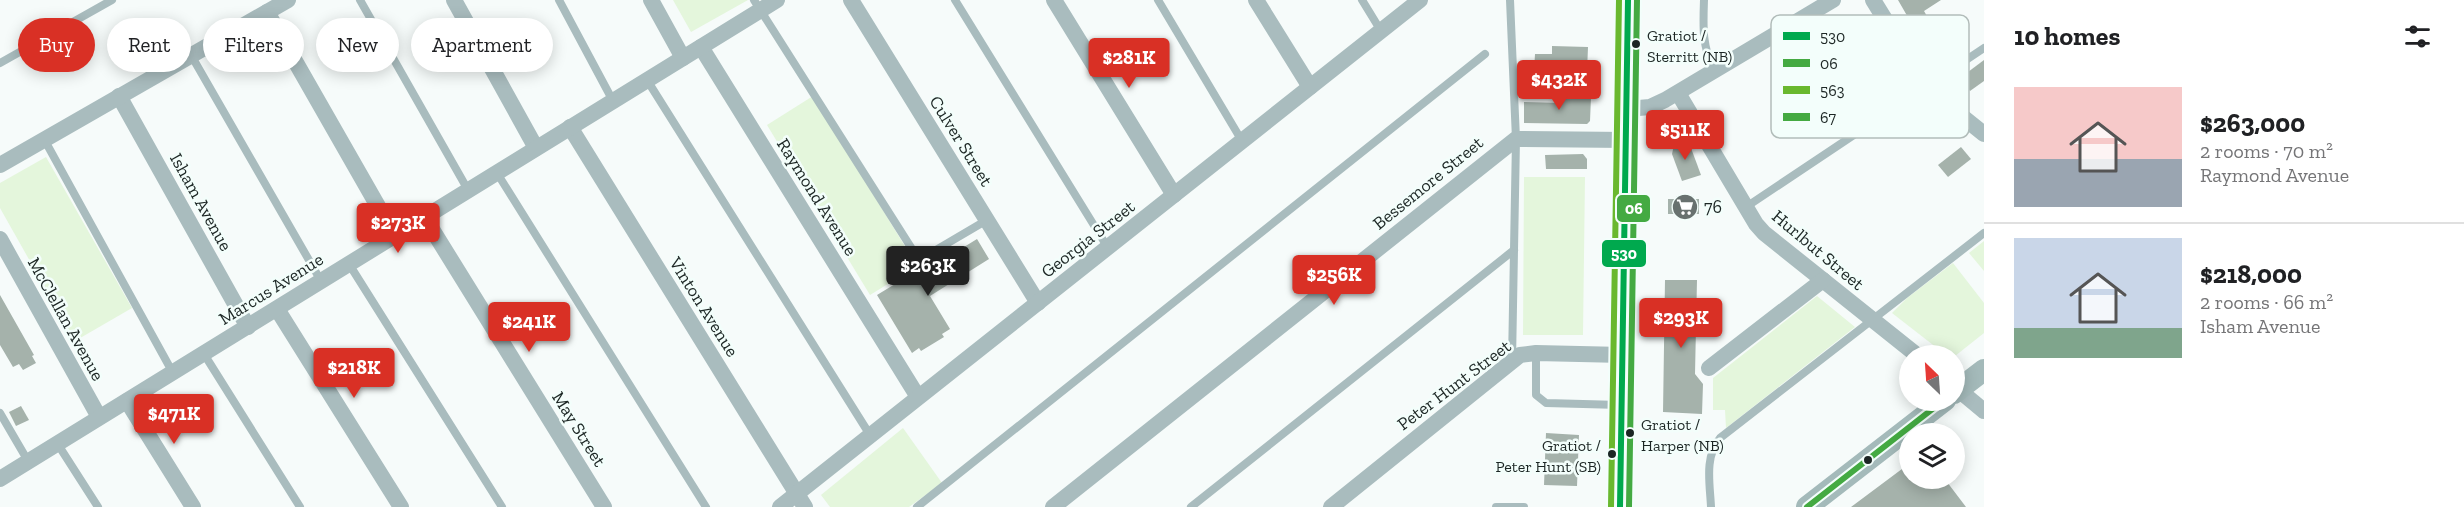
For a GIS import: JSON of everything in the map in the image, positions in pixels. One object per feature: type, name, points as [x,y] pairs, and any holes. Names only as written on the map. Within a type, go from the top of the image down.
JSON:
[{"type":"main road","points":[[1620,507],[1628,0]]},
{"type":"main road","points":[[1965,383],[1984,370]]},
{"type":"main road","points":[[1807,507],[1929,411]]},
{"type":"street","points":[[191,55],[288,0]]},
{"type":"street","points":[[454,0],[537,148]]},
{"type":"street","points":[[651,0],[683,58]]},
{"type":"street","name":"Marcus Avenue","points":[[0,479],[701,47],[757,5],[777,0]]},
{"type":"street","name":"Culver Street","points":[[851,0],[1038,303]]},
{"type":"street","points":[[1054,0],[1174,195]]},
{"type":"street","points":[[1256,0],[1310,87]]},
{"type":"street","name":"Georgia Street","points":[[780,507],[800,500],[870,435],[1420,0]]},
{"type":"street","points":[[1808,15],[1833,0]]},
{"type":"street","points":[[1873,0],[1882,15]]},
{"type":"street","points":[[267,12],[395,236]]},
{"type":"street","points":[[1627,109],[1650,107],[1678,93],[1771,37]]},
{"type":"street","name":"Raymond Avenue","points":[[701,47],[918,397]]},
{"type":"street","points":[[0,165],[161,72]]},
{"type":"street","name":"Hurlbut Street","points":[[1678,93],[1764,233],[1904,345]]},
{"type":"street","name":"Isham Avenue","points":[[119,96],[248,327]]},
{"type":"street","points":[[1969,122],[1984,134]]},
{"type":"street","name":"Vinton Avenue","points":[[570,128],[800,500]]},
{"type":"street","points":[[1516,139],[1627,140]]},
{"type":"street","name":"Bessemore Street","points":[[1053,507],[1516,139]]},
{"type":"street","name":"May Street","points":[[425,218],[604,507]]},
{"type":"street","name":"McClellan Avenue","points":[[0,239],[99,417]]},
{"type":"street","points":[[1709,368],[1823,280]]},
{"type":"street","points":[[277,309],[401,507]]},
{"type":"street","name":"Peter Hunt Street","points":[[1330,507],[1521,355],[1536,352],[1623,355]]},
{"type":"street","points":[[1965,399],[1984,411]]},
{"type":"street","points":[[127,401],[193,507]]},
{"type":"lane","points":[[0,63],[112,0]]},
{"type":"lane","points":[[360,0],[468,190]]},
{"type":"lane","points":[[559,0],[613,101]]},
{"type":"lane","points":[[955,0],[1107,248]]},
{"type":"lane","points":[[1158,0],[1242,141]]},
{"type":"lane","points":[[1362,0],[1381,31]]},
{"type":"lane","points":[[1510,0],[1516,139],[1512,362]]},
{"type":"lane","points":[[1704,0],[1703,39],[1714,71]]},
{"type":"lane","points":[[757,5],[919,260],[987,220]]},
{"type":"lane","points":[[1969,58],[1984,48]]},
{"type":"lane","points":[[917,507],[1485,54]]},
{"type":"lane","points":[[191,55],[321,281]]},
{"type":"lane","points":[[647,80],[870,435]]},
{"type":"lane","points":[[1746,207],[1849,138]]},
{"type":"lane","points":[[44,139],[173,373]]},
{"type":"lane","points":[[497,172],[706,507]]},
{"type":"lane","points":[[1711,507],[1710,468],[1714,446],[1720,438],[1984,233]]},
{"type":"lane","points":[[1191,507],[1514,250]]},
{"type":"lane","points":[[349,264],[502,507]]},
{"type":"lane","points":[[1536,352],[1536,394],[1546,403],[1622,405]]},
{"type":"lane","points":[[204,354],[300,507]]},
{"type":"lane","points":[[0,413],[28,461]]},
{"type":"lane","points":[[57,443],[98,507]]},
{"type":"lane","points":[[1496,507],[1524,507]]},
{"type":"green space","points":[[673,0],[748,0],[691,32]]},
{"type":"green space","points":[[813,96],[917,266],[870,295],[767,125]]},
{"type":"green space","points":[[46,157],[132,308],[75,341],[0,208],[0,183]]},
{"type":"green space","points":[[1524,177],[1585,177],[1583,335],[1523,335]]},
{"type":"green space","points":[[1984,241],[1984,271],[1969,253]]},
{"type":"green space","points":[[1953,263],[1984,303],[1984,333],[1965,348],[1965,345],[1933,345],[1892,313],[1907,298]]},
{"type":"green space","points":[[1817,296],[1855,327],[1726,428],[1725,410],[1713,410],[1713,378]]},
{"type":"green space","points":[[903,428],[942,483],[909,507],[830,507],[821,495]]},
{"type":"building","points":[[1898,0],[1941,0],[1924,11],[1926,15],[1907,15]]},
{"type":"building","points":[[1552,46],[1588,47],[1587,72],[1534,71],[1535,54],[1552,54]]},
{"type":"building","points":[[1984,60],[1984,81],[1970,91],[1969,90],[1969,71]]},
{"type":"building","points":[[1562,96],[1591,97],[1590,121],[1587,124],[1524,123],[1524,102],[1562,103]]},
{"type":"building","points":[[1688,140],[1701,175],[1682,181],[1672,154],[1674,145]]},
{"type":"building","points":[[1961,147],[1971,159],[1948,177],[1938,165]]},
{"type":"building","points":[[1583,154],[1587,159],[1587,169],[1546,169],[1545,155]]},
{"type":"building","points":[[1668,199],[1699,199],[1699,214],[1668,214]]},
{"type":"building","points":[[977,239],[989,259],[930,296],[950,329],[942,334],[944,337],[921,351],[919,348],[912,353],[877,295],[928,264],[930,268]]},
{"type":"building","points":[[1665,280],[1697,280],[1695,374],[1703,384],[1702,414],[1663,412]]},
{"type":"building","points":[[0,295],[34,355],[32,356],[36,363],[23,370],[19,364],[13,367],[0,345]]},
{"type":"building","points":[[21,406],[29,420],[16,426],[9,412]]},
{"type":"building","points":[[1546,433],[1579,435],[1577,486],[1544,485]]},
{"type":"building","points":[[1899,471],[1899,489],[1952,489],[1966,507],[1851,507]]},
{"type":"transit line","name":"563","points":[[1611,507],[1619,0]]},
{"type":"transit line","name":"530","points":[[1620,507],[1628,0]]},
{"type":"transit line","name":"06","points":[[1629,507],[1637,0]]},
{"type":"transit line","name":"67","points":[[1807,507],[1930,411]]},
{"type":"place","name":"Gratiot / Sterritt (NB)","points":[[1636,44]]},
{"type":"place","name":"76","points":[[1685,207]]},
{"type":"place","name":"Gratiot / Harper (NB)","points":[[1630,433]]},
{"type":"place","name":"Gratiot / Peter Hunt (SB)","points":[[1612,454]]}]
